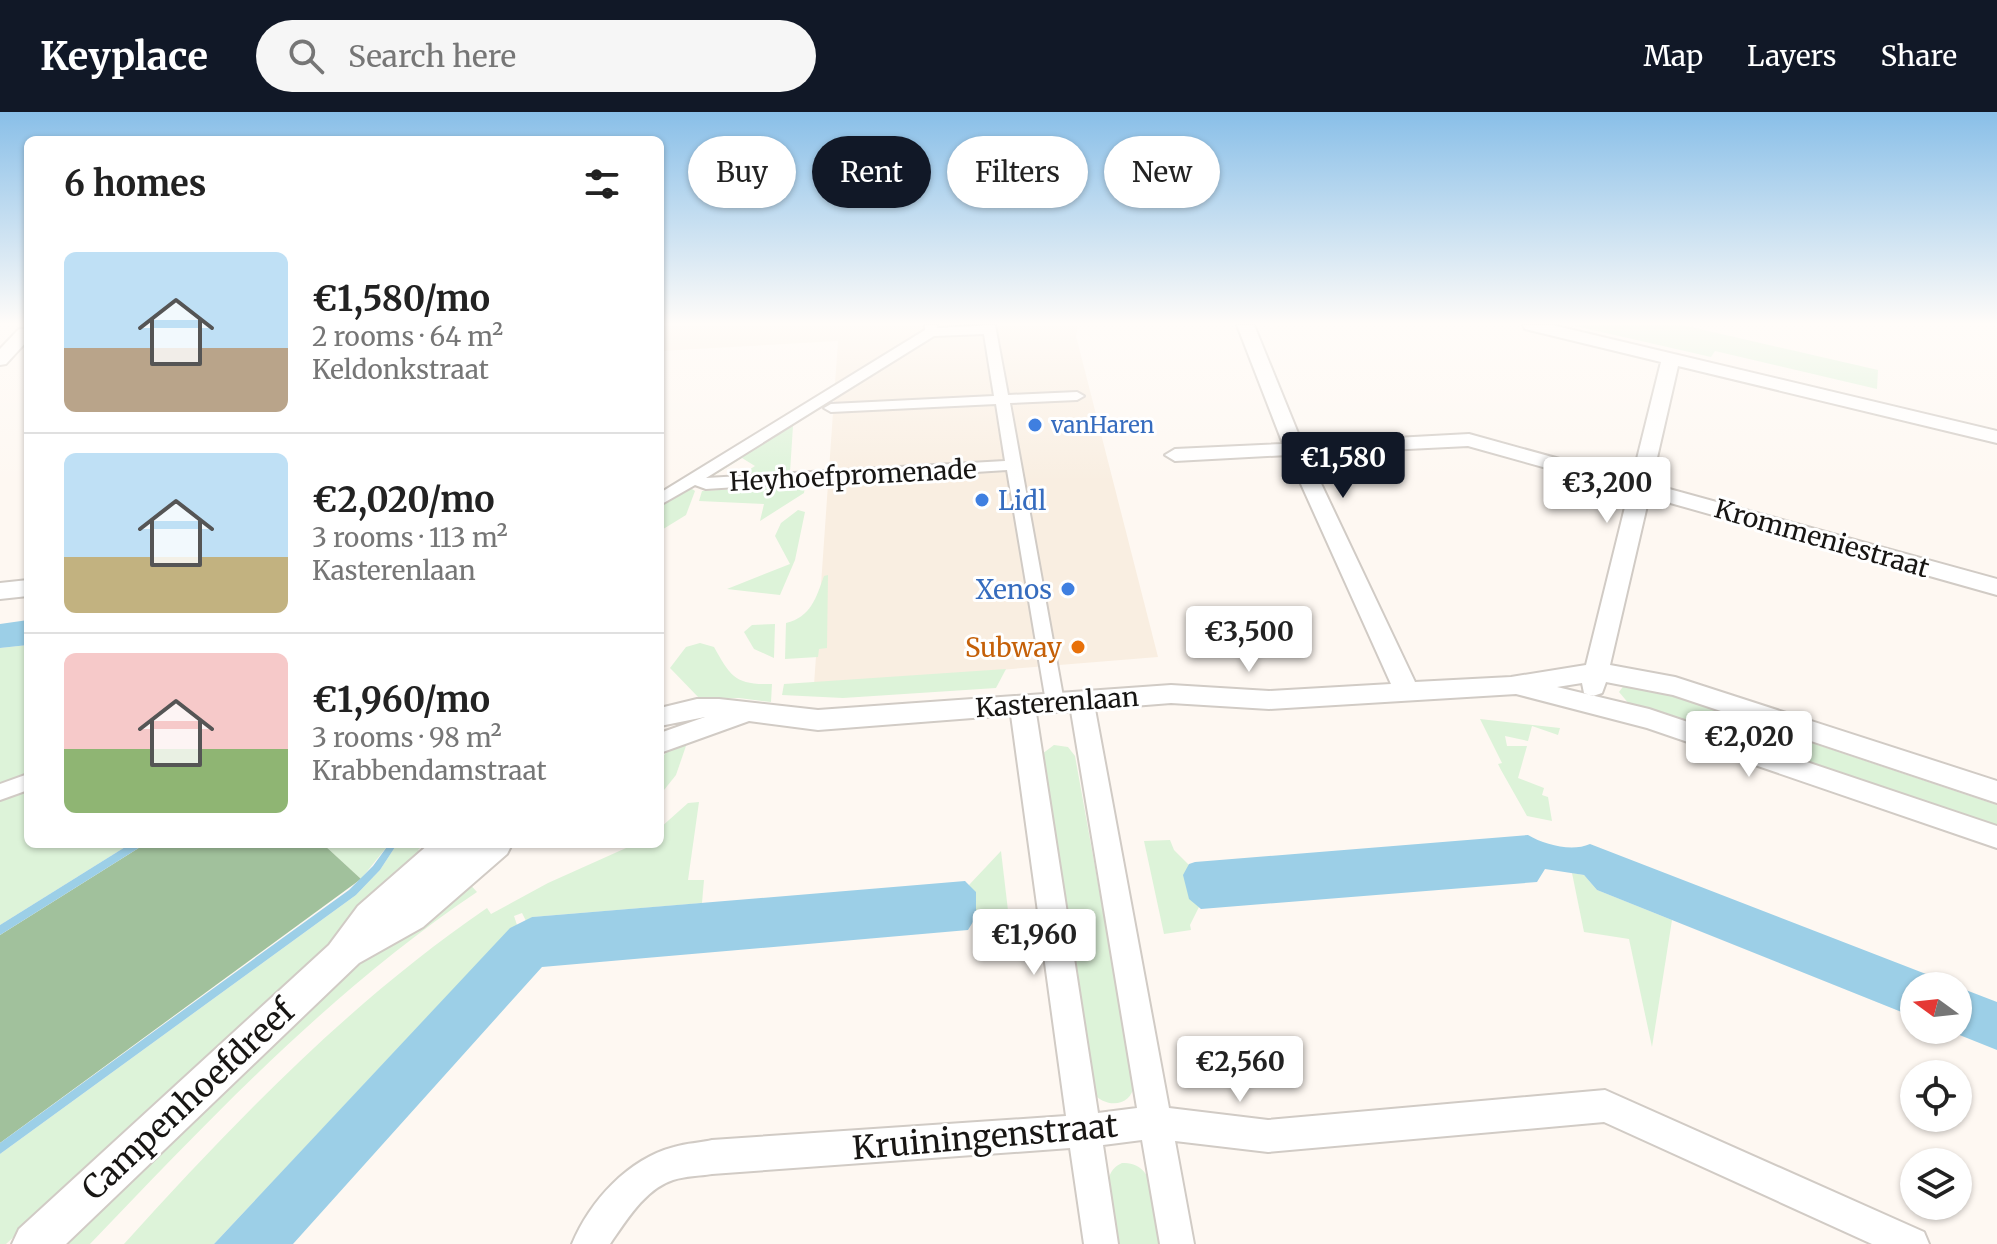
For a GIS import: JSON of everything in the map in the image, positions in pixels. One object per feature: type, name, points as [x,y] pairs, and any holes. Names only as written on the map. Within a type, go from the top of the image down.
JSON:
[{"type":"street","name":"Heyhoefpromenade","points":[[664,498],[831,401],[863,378]]},
{"type":"street","name":"Heyhoefpromenade","points":[[998,378],[1013,465],[1068,701]]},
{"type":"street","points":[[1266,378],[1295,449],[1406,690]]},
{"type":"street","points":[[1588,703],[1666,378]]},
{"type":"street","points":[[1750,378],[1997,437]]},
{"type":"street","points":[[831,401],[1002,400],[1077,396]]},
{"type":"street","name":"Krommeniestraat","points":[[1175,455],[1469,440],[1997,587]]},
{"type":"street","name":"Heyhoefpromenade","points":[[695,479],[706,484],[1013,465]]},
{"type":"street","points":[[0,591],[24,588]]},
{"type":"street","name":"Kasterenlaan","points":[[664,716],[697,708],[719,708],[818,720],[1171,694],[1269,700],[1511,686],[1597,672],[1675,686],[1997,792]]},
{"type":"street","name":"Kasterenlaan","points":[[1511,686],[1649,719],[1997,837]]},
{"type":"street","points":[[1068,701],[1177,1244]]},
{"type":"street","points":[[1022,704],[1101,1244]]},
{"type":"street","name":"Kasterenlaan","points":[[664,742],[747,713]]},
{"type":"street","points":[[0,792],[24,783]]},
{"type":"street","name":"Campenhoefdreef","points":[[34,1244],[342,957],[371,917],[449,848]]},
{"type":"street","name":"Campenhoefdreef","points":[[342,957],[410,916],[490,848]]},
{"type":"street","name":"Kruiningenstraat","points":[[589,1244],[616,1208],[645,1178],[667,1165],[712,1157],[1084,1131],[1154,1122],[1268,1136],[1605,1106],[1912,1244]]},
{"type":"shaded area","points":[[835,378],[1087,378],[1158,657],[814,685]]},
{"type":"green space","points":[[1829,378],[1878,378],[1877,389]]},
{"type":"green space","points":[[790,424],[793,426],[790,472],[741,475],[755,466],[742,458],[713,476],[709,474]]},
{"type":"green space","points":[[805,485],[804,493],[760,521],[764,504],[699,501],[702,491]]},
{"type":"green space","points":[[689,487],[695,491],[686,515],[664,529],[664,503]]},
{"type":"green space","points":[[798,510],[805,512],[795,560],[780,595],[727,589],[790,564],[775,536],[781,523]]},
{"type":"green space","points":[[828,575],[827,648],[819,649],[818,657],[785,659],[786,623],[807,611],[824,576]]},
{"type":"green space","points":[[775,624],[774,658],[754,649],[744,632],[752,625]]},
{"type":"green space","points":[[700,643],[714,647],[725,666],[742,681],[772,684],[771,702],[739,698],[701,700],[670,668],[686,647]]},
{"type":"green space","points":[[24,645],[24,848],[124,848],[0,925],[0,648]]},
{"type":"green space","points":[[1006,669],[996,688],[843,698],[782,695],[784,684]]},
{"type":"green space","points":[[1625,684],[1639,685],[1997,805],[1997,830],[1630,705],[1619,692]]},
{"type":"green space","points":[[1480,719],[1560,728],[1558,735],[1532,726],[1528,741],[1505,736],[1507,746],[1527,746],[1518,778],[1544,788],[1542,795],[1548,797],[1552,821],[1527,816],[1498,764],[1502,763]]},
{"type":"green space","points":[[688,740],[676,775],[664,790],[664,755],[669,749]]},
{"type":"green space","points":[[1054,745],[1068,747],[1075,756],[1134,1083],[1129,1097],[1118,1103],[1105,1102],[1093,1093],[1042,754]]},
{"type":"green space","points":[[699,802],[688,880],[704,880],[702,903],[532,917],[526,921],[522,913],[514,916],[517,925],[214,1244],[124,1244],[208,1153],[296,1065],[341,1023],[437,944],[487,908],[491,914],[548,883],[626,848],[664,848],[664,824],[688,803]]},
{"type":"green space","points":[[1170,840],[1174,850],[1189,865],[1188,888],[1199,907],[1190,925],[1191,930],[1164,934],[1144,841]]},
{"type":"green space","points":[[139,848],[327,848],[361,879],[0,1143],[0,935]]},
{"type":"green space","points":[[327,848],[386,848],[361,879]]},
{"type":"green space","points":[[394,848],[420,848],[418,850],[428,857],[6,1244],[0,1244],[0,1154],[356,895],[380,870]]},
{"type":"green space","points":[[1001,851],[1013,953],[976,918],[974,894],[969,885]]},
{"type":"green space","points":[[1572,873],[1584,875],[1597,890],[1672,920],[1652,1047],[1629,939],[1584,932]]},
{"type":"green space","points":[[465,879],[477,892],[423,930],[322,1013],[227,1103],[90,1244],[60,1244],[338,981],[413,924]]},
{"type":"green space","points":[[1122,1163],[1134,1165],[1150,1180],[1162,1244],[1115,1244],[1107,1187],[1114,1169]]},
{"type":"water","points":[[24,621],[24,645],[0,648],[0,624]]},
{"type":"water","points":[[1528,835],[1559,846],[1590,844],[1921,972],[1900,972],[1900,1011],[1597,890],[1584,875],[1545,869],[1537,882],[1201,909],[1189,899],[1183,875],[1189,864]]},
{"type":"water","points":[[124,848],[139,848],[0,935],[0,925]]},
{"type":"water","points":[[386,848],[394,848],[380,870],[356,895],[0,1154],[0,1143],[349,890]]},
{"type":"water","points":[[965,881],[976,892],[976,917],[968,930],[542,967],[293,1244],[214,1244],[510,928],[532,917]]},
{"type":"water","points":[[1972,992],[1997,1002],[1997,1050],[1972,1040]]},
{"type":"place","name":"vanHaren","points":[[1035,425]]},
{"type":"place","name":"Lidl","points":[[982,500]]},
{"type":"place","name":"Xenos","points":[[1068,589]]},
{"type":"place","name":"Subway","points":[[1078,647]]}]
